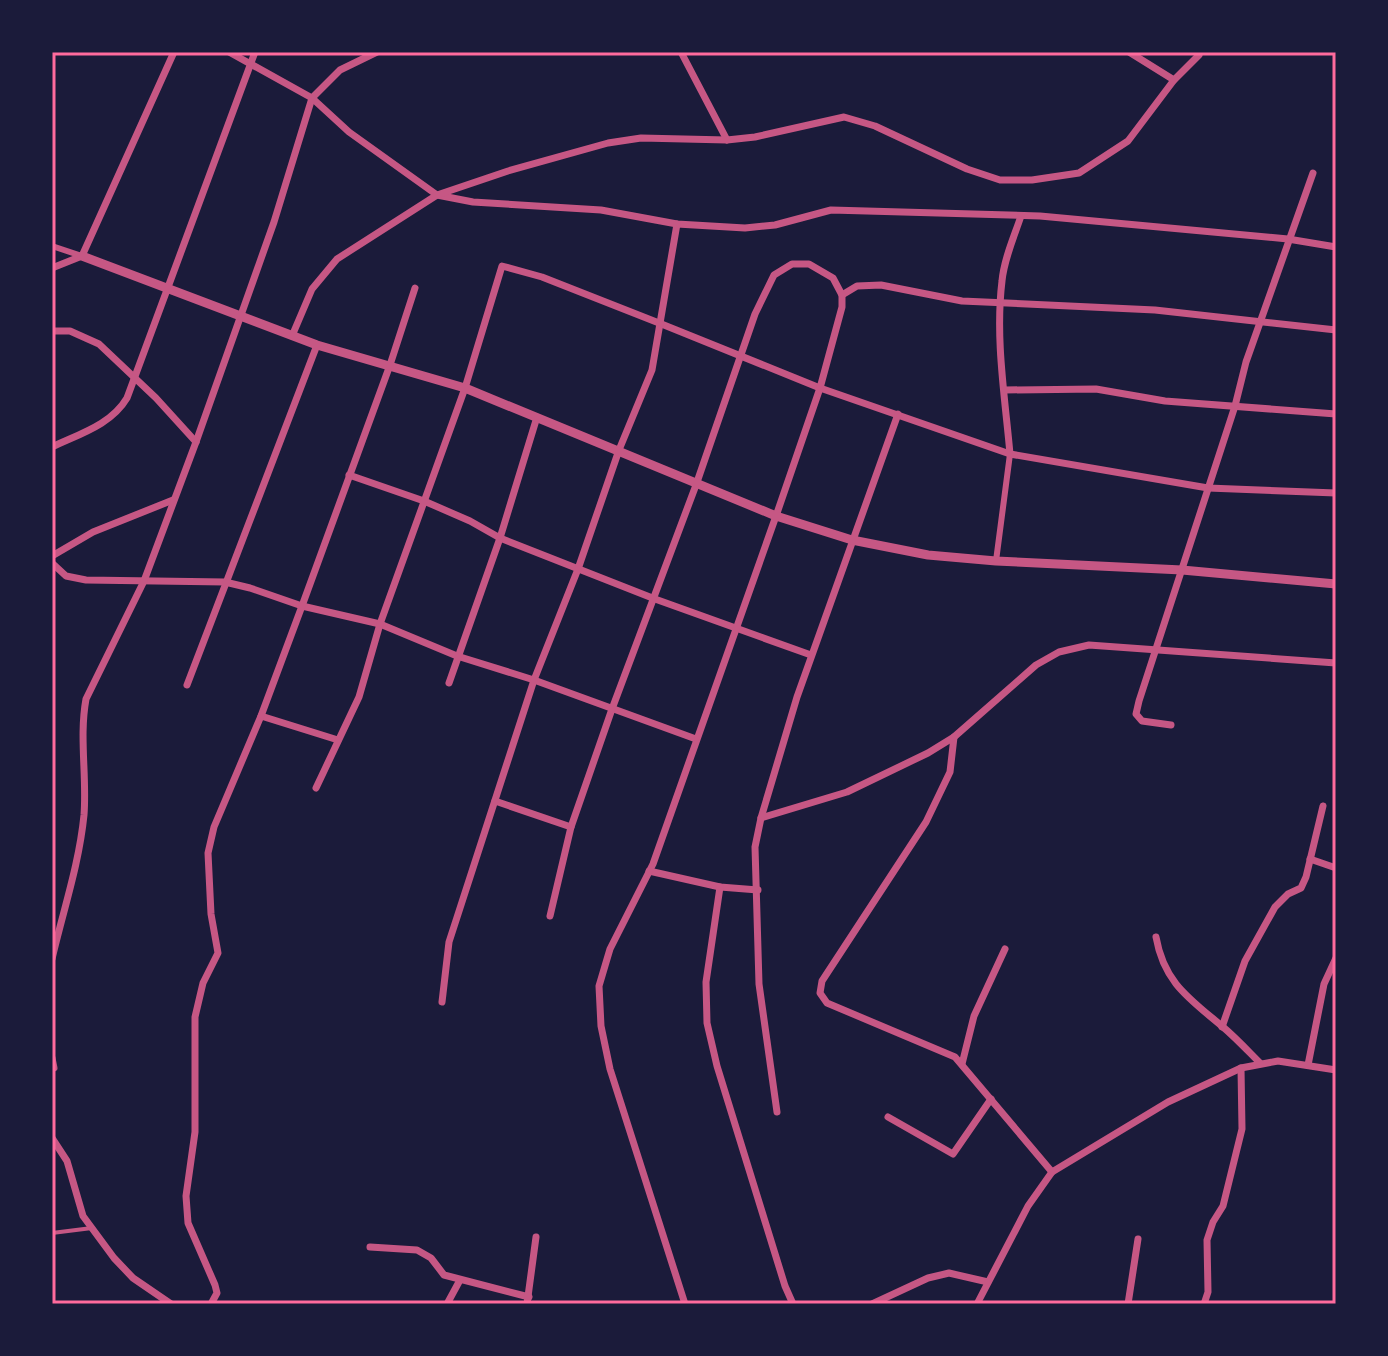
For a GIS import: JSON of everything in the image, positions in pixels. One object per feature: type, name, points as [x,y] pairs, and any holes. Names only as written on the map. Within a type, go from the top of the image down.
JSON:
[{"type":"street","points":[[52,268],[82,256],[174,52]]},
{"type":"street","points":[[229,52],[312,98],[349,132],[437,195],[473,202],[601,210],[677,224],[745,228],[775,225],[831,210],[1040,216],[1288,239],[1336,247]]},
{"type":"street","points":[[52,447],[104,422],[120,410],[127,398],[255,52]]},
{"type":"street","points":[[52,959],[67,909],[84,815],[82,720],[86,699],[144,581],[241,317],[312,98],[340,70],[377,52]]},
{"type":"street","points":[[681,52],[727,140]]},
{"type":"street","points":[[1129,52],[1174,80]]},
{"type":"street","points":[[292,336],[312,289],[337,259],[437,195],[508,171],[608,143],[641,138],[727,140],[755,137],[844,117],[875,126],[1000,180],[1032,180],[1079,173],[1128,141],[1174,80],[1199,55]]},
{"type":"street","points":[[1171,725],[1142,721],[1136,714],[1235,406],[1246,362],[1313,173]]},
{"type":"street","points":[[996,561],[1010,454],[999,343],[1000,302],[1002,278],[1021,216]]},
{"type":"street","points":[[442,1002],[449,942],[534,680],[652,370],[677,224]]},
{"type":"street","points":[[52,246],[317,345],[465,388],[619,450],[696,485],[776,516],[852,540],[928,555],[1182,570],[1336,584]]},
{"type":"street","points":[[550,916],[571,827],[755,314],[774,275],[792,264],[809,264],[819,268],[833,278],[842,295],[842,307],[820,388],[649,871],[610,949],[599,986],[601,1026],[610,1069],[685,1304]]},
{"type":"street","points":[[316,788],[359,697],[380,624],[465,388],[502,266],[542,277],[820,388],[1010,454],[1208,488],[1336,493]]},
{"type":"street","points":[[842,295],[857,286],[881,285],[962,301],[1155,310],[1336,330]]},
{"type":"street","points":[[211,1304],[217,1293],[188,1223],[186,1196],[195,1132],[195,1017],[203,983],[218,953],[217,933],[211,914],[208,853],[214,827],[261,716],[390,365],[415,288]]},
{"type":"street","points":[[52,331],[70,331],[99,344],[196,442]]},
{"type":"street","points":[[187,685],[317,345]]},
{"type":"street","points":[[1005,390],[1096,389],[1165,401],[1336,414]]},
{"type":"street","points":[[777,1112],[759,984],[755,847],[811,655],[898,414]]},
{"type":"street","points":[[449,683],[500,538],[537,417]]},
{"type":"street","points":[[349,475],[424,501],[500,538],[578,569],[811,655]]},
{"type":"street","points":[[52,556],[93,532],[174,500]]},
{"type":"street","points":[[52,563],[66,576],[86,580],[225,582],[302,606],[380,624],[457,656],[534,680],[696,739]]},
{"type":"street","points":[[761,818],[847,792],[928,753],[954,737],[1036,665],[1059,652],[1089,645],[1336,663]]},
{"type":"street","points":[[261,716],[338,740]]},
{"type":"street","points":[[954,737],[950,772],[926,822],[822,981],[820,993],[827,1003],[955,1057],[1052,1172]]},
{"type":"street","points":[[495,801],[571,827]]},
{"type":"street","points":[[1222,1027],[1245,961],[1275,907],[1288,894],[1301,888],[1323,806]]},
{"type":"street","points":[[1310,859],[1336,868]]},
{"type":"street","points":[[649,871],[720,887],[758,890]]},
{"type":"street","points":[[720,887],[706,982],[707,1023],[730,1109],[793,1304]]},
{"type":"street","points":[[1156,937],[1165,968],[1174,983],[1194,1006],[1222,1027],[1260,1063]]},
{"type":"street","points":[[962,1064],[974,1016],[1005,949]]},
{"type":"street","points":[[1308,1065],[1324,984],[1336,958]]},
{"type":"street","points":[[52,1058],[54,1068]]},
{"type":"street","points":[[977,1304],[1028,1206],[1052,1172],[1168,1102],[1241,1068],[1278,1061],[1336,1070]]},
{"type":"street","points":[[1204,1304],[1208,1292],[1207,1240],[1223,1206],[1242,1129],[1241,1068]]},
{"type":"street","points":[[888,1117],[953,1154],[991,1099]]},
{"type":"street","points":[[52,1138],[67,1161],[83,1216],[133,1278],[171,1304]]},
{"type":"street","points":[[370,1247],[417,1250],[431,1258],[444,1275],[528,1300],[536,1237]]},
{"type":"street","points":[[1128,1304],[1138,1239]]},
{"type":"street","points":[[872,1304],[928,1278],[949,1273],[988,1282]]},
{"type":"street","points":[[447,1304],[460,1280]]},
{"type":"lane","points":[[52,1233],[92,1228]]}]
